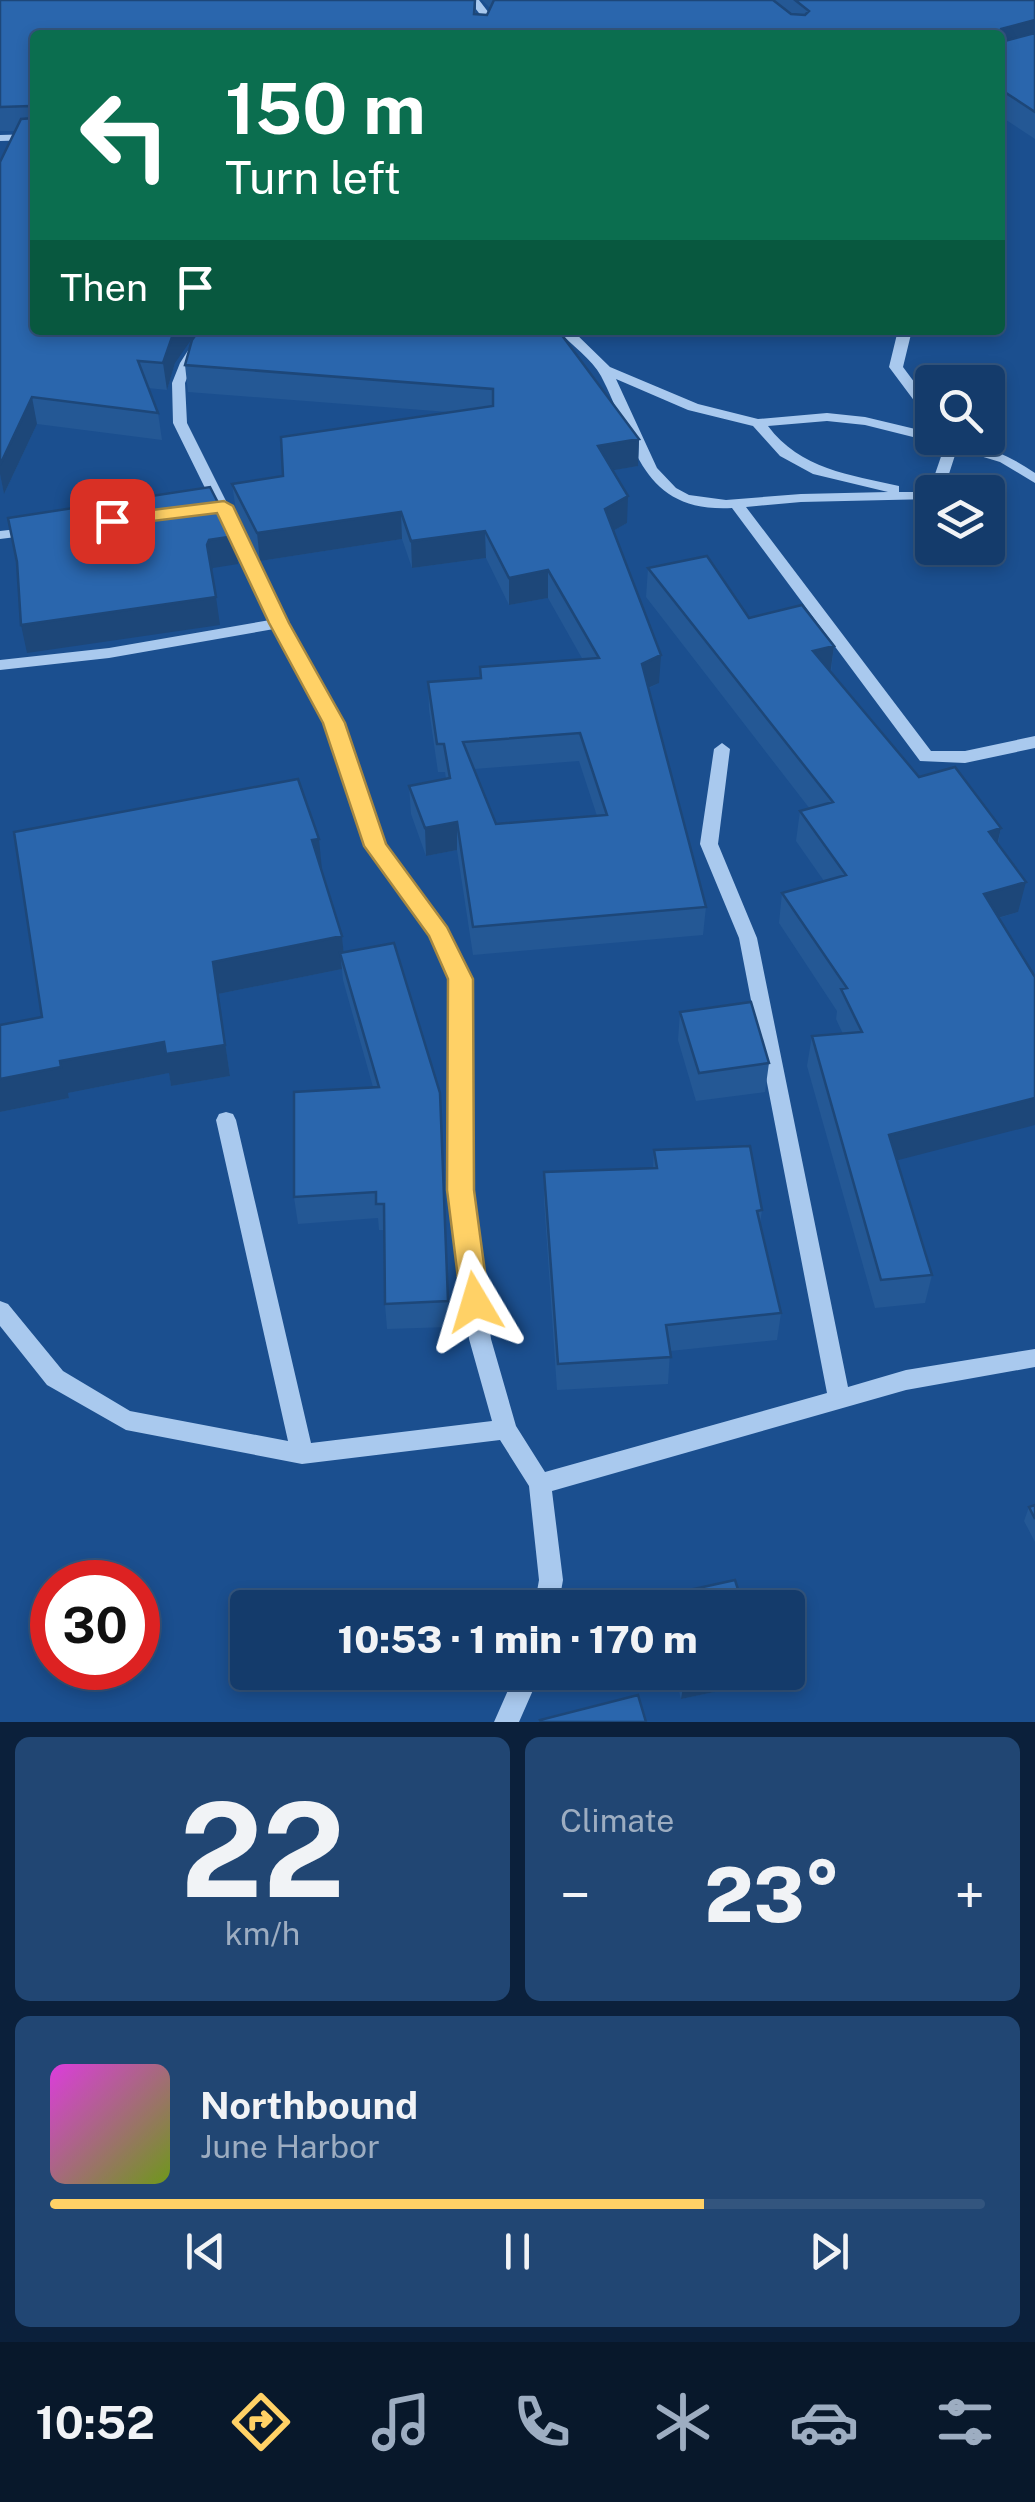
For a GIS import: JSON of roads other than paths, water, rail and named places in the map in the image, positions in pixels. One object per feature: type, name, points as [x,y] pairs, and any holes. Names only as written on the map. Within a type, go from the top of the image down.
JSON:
[{"type":"street","points":[[474,0],[487,17]]},
{"type":"street","points":[[468,16],[505,15]]},
{"type":"street","points":[[483,30],[487,17]]},
{"type":"street","points":[[0,138],[30,137]]},
{"type":"street","points":[[205,335],[180,373],[174,396],[180,423],[214,508],[334,723],[375,846],[439,933],[460,979],[460,1190],[480,1339],[506,1429],[540,1484],[552,1580],[550,1590]]},
{"type":"street","points":[[570,335],[606,370],[652,470],[669,490],[700,503],[737,505],[779,499],[915,496]]},
{"type":"street","points":[[905,335],[896,367],[915,392]]},
{"type":"street","points":[[606,370],[692,407],[758,423],[827,417],[915,432]]},
{"type":"street","points":[[758,423],[780,450],[815,473],[915,493]]},
{"type":"street","points":[[993,455],[1035,479]]},
{"type":"street","points":[[737,505],[926,757],[965,758],[1035,742]]},
{"type":"street","points":[[0,535],[56,528]]},
{"type":"street","points":[[0,665],[109,653],[279,623]]},
{"type":"street","points":[[722,749],[709,844],[748,938],[838,1400]]},
{"type":"street","points":[[226,1120],[302,1454]]},
{"type":"street","points":[[0,1310],[55,1378],[126,1420],[302,1454],[506,1429]]},
{"type":"street","points":[[540,1484],[906,1380],[1035,1358]]},
{"type":"street","points":[[506,1722],[521,1690]]}]
